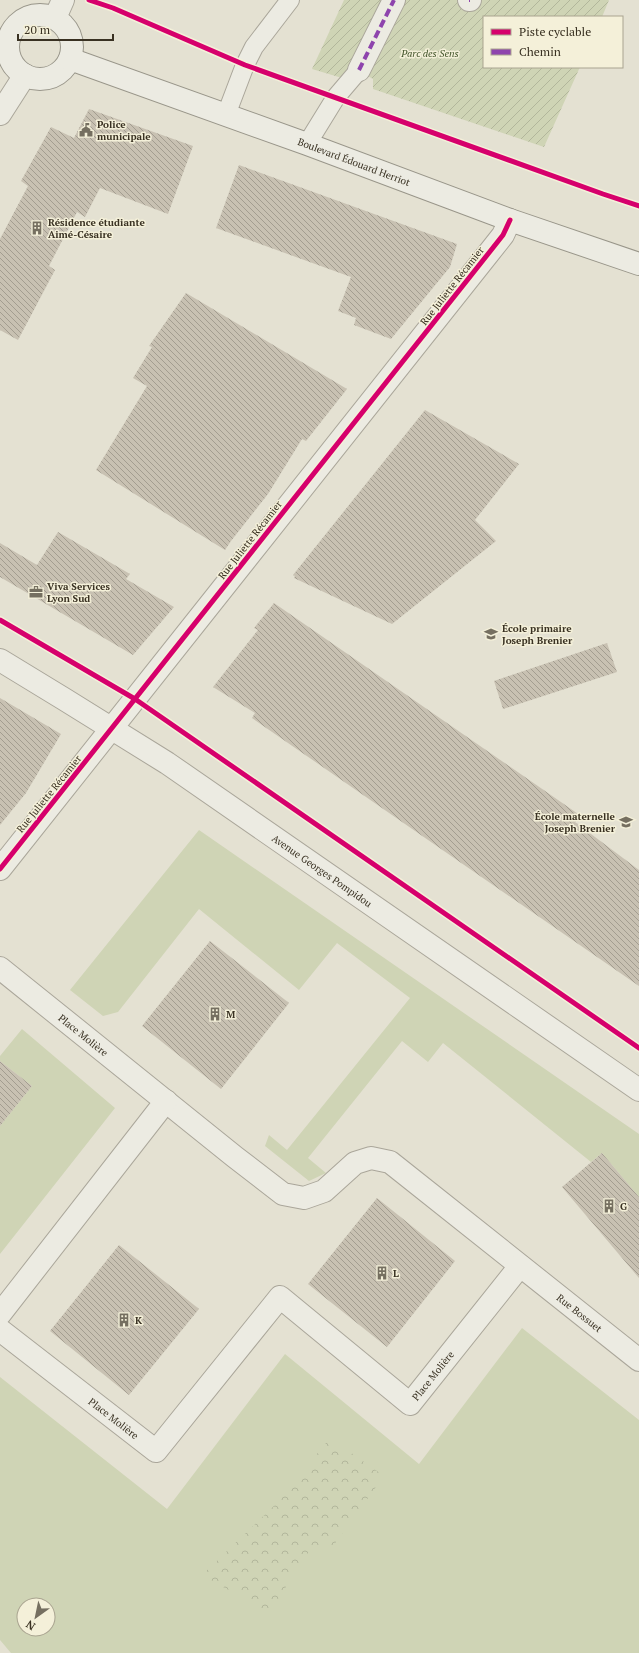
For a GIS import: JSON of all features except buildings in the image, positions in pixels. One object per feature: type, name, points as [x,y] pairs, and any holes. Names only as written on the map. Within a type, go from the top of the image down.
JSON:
[{"type":"street","points":[[359,70],[394,0]]},
{"type":"street","points":[[59,9],[64,25],[70,36],[72,47],[70,59],[62,70],[51,77],[37,79],[26,75],[16,67],[10,57],[5,34],[28,17],[59,9]]},
{"type":"street","name":"Boulevard Édouard Herriot","points":[[70,59],[307,144],[510,220],[639,264]]},
{"type":"street","points":[[0,114],[26,75]]},
{"type":"street","name":"Rue Juliette Récamier","points":[[0,869],[503,235],[510,220]]},
{"type":"street","name":"Avenue Georges Pompidou","points":[[0,660],[167,763],[639,1090]]},
{"type":"street","name":"Place Molière","points":[[0,968],[283,1194],[304,1198],[324,1191],[355,1163],[372,1158],[390,1162],[520,1266],[410,1404],[280,1297],[156,1451],[0,1330]]},
{"type":"street","points":[[0,1314],[166,1101]]},
{"type":"street","name":"Rue Bossuet","points":[[520,1266],[639,1360]]},
{"type":"lane","points":[[226,115],[245,65],[254,47],[290,0]]},
{"type":"lane","points":[[307,144],[336,97],[359,70]]},
{"type":"green space","name":"Parc des Sens","points":[[344,0],[609,0],[602,16],[483,16],[483,68],[580,68],[544,147],[373,89],[373,79],[349,65],[342,78],[312,69]]},
{"type":"green space","points":[[199,830],[639,1134],[639,1197],[602,1153],[591,1162],[443,1043],[428,1062],[402,1041],[308,1158],[326,1173],[309,1181],[265,1146],[269,1135],[287,1150],[410,998],[337,943],[299,990],[199,909],[118,1012],[103,1016],[70,990]]},
{"type":"green space","points":[[22,1029],[115,1108],[0,1254],[0,1126],[32,1086],[0,1061],[0,1056]]},
{"type":"green space","points":[[522,1328],[639,1420],[639,1653],[11,1653],[0,1640],[0,1377],[167,1509],[285,1354],[419,1464]]},
{"type":"green space","points":[[330,1438],[384,1476],[334,1545],[308,1553],[269,1613],[202,1575],[277,1503]]},
{"type":"marked path","points":[[359,70],[394,0]]},
{"type":"cycle path","points":[[89,0],[113,8],[245,65],[639,206]]},
{"type":"cycle path","points":[[0,869],[503,235],[510,220]]},
{"type":"cycle path","points":[[0,620],[135,699],[639,1048]]},
{"type":"place","name":"Police municipale","points":[[86,130]]},
{"type":"place","name":"Résidence étudiante Aimé-Césaire","points":[[37,228]]},
{"type":"place","name":"Viva Services Lyon Sud","points":[[36,592]]},
{"type":"place","name":"École primaire Joseph Brenier","points":[[491,634]]},
{"type":"place","name":"École maternelle Joseph Brenier","points":[[626,822]]},
{"type":"place","name":"M","points":[[215,1014]]},
{"type":"place","name":"G","points":[[609,1206]]},
{"type":"place","name":"L","points":[[382,1273]]},
{"type":"place","name":"K","points":[[124,1320]]}]
